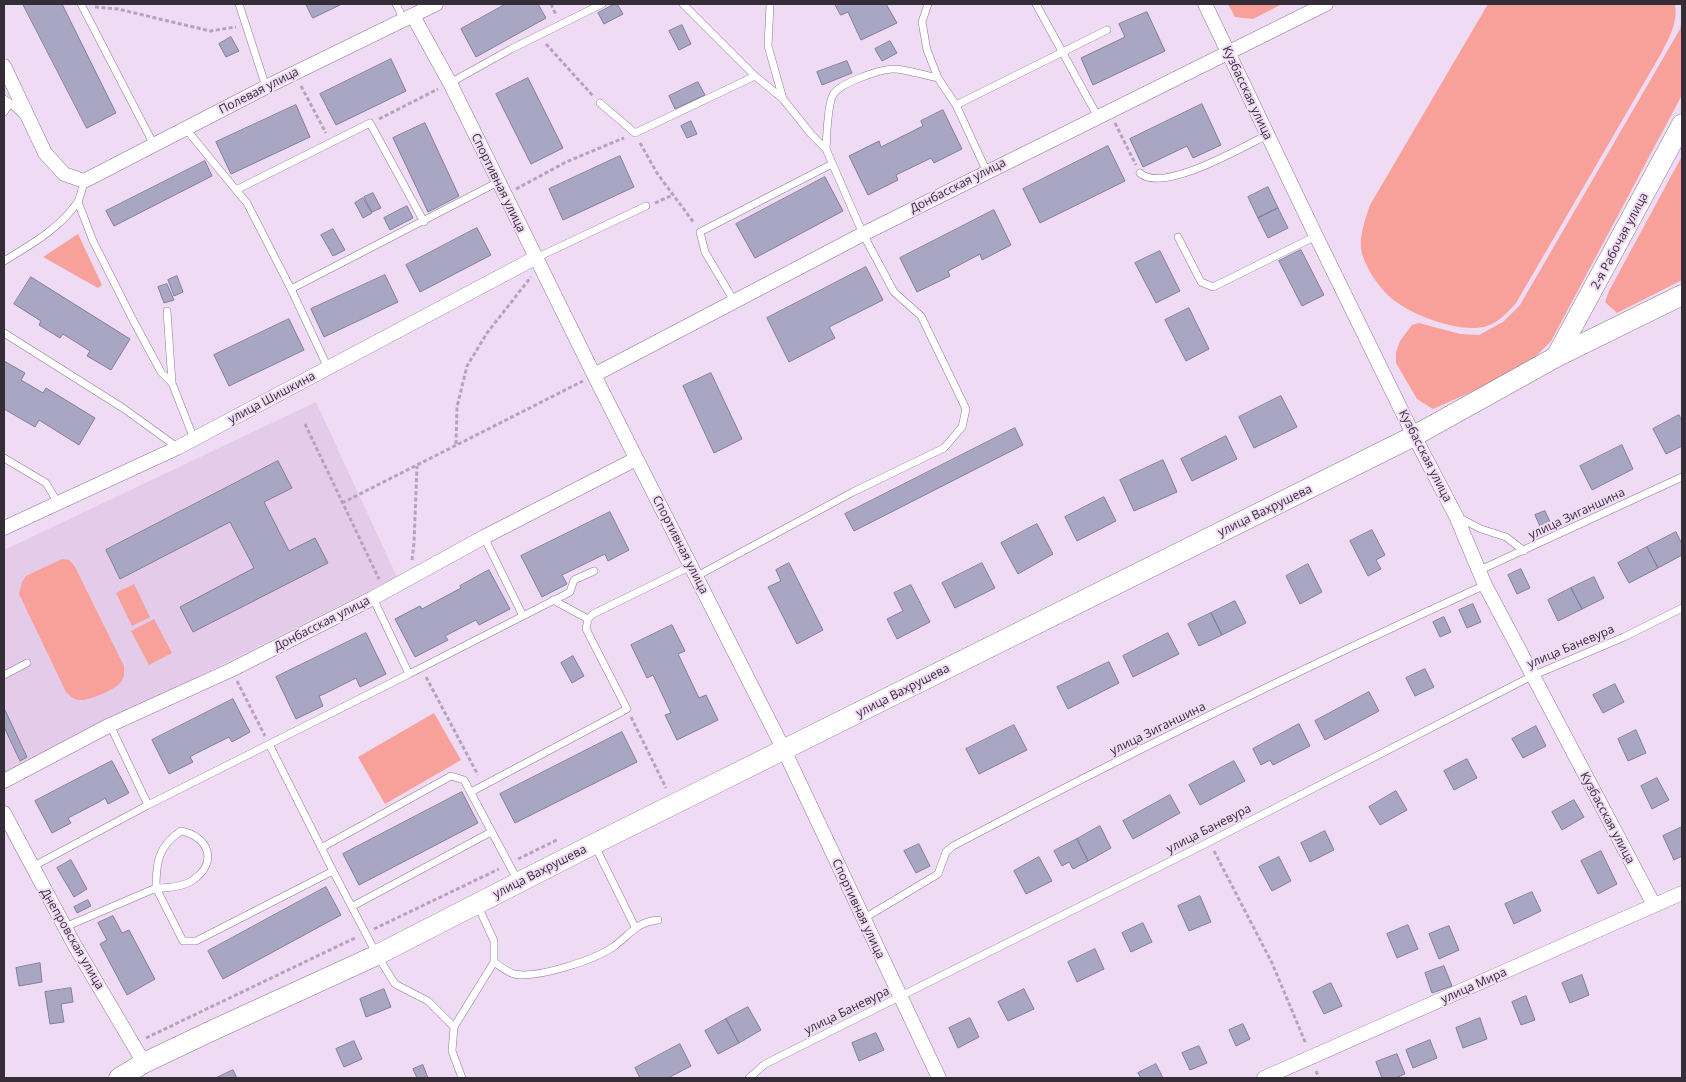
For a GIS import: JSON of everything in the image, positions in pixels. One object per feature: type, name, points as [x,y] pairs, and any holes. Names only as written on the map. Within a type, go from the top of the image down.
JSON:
[{"type":"main road","name":"2-я Рабочая улица","points":[[1556,357],[1682,124]]},
{"type":"main road","name":"улица Вахрушева","points":[[118,1078],[144,1063],[209,1032],[377,955],[519,883],[594,844],[671,796],[784,750],[1414,436],[1556,357],[1682,295]]},
{"type":"street","name":"Полевая улица","points":[[84,181],[266,87],[436,4]]},
{"type":"street","name":"Кузбасская улица","points":[[1205,4],[1414,436],[1456,516],[1485,585],[1654,905]]},
{"type":"street","name":"Донбасская улица","points":[[594,376],[863,234],[1326,4]]},
{"type":"street","name":"Спортивная улица","points":[[409,18],[450,83],[537,263],[784,750],[939,1078]]},
{"type":"street","points":[[4,66],[45,154],[64,174],[84,181]]},
{"type":"street","name":"улица Шишкина","points":[[4,528],[178,448],[328,369],[537,263]]},
{"type":"street","name":"Донбасская улица","points":[[4,781],[110,725],[231,670],[636,459]]},
{"type":"street","name":"Днепровская улица","points":[[4,813],[65,927],[144,1063]]},
{"type":"street","name":"улица Мира","points":[[1264,1078],[1682,893]]},
{"type":"lane","points":[[239,4],[266,87]]},
{"type":"lane","points":[[396,4],[409,18]]},
{"type":"lane","points":[[450,83],[511,49],[602,4]]},
{"type":"lane","points":[[471,792],[627,709],[586,629],[588,619],[593,614],[694,571],[944,448],[962,427],[966,409],[921,316],[894,292],[863,234],[826,149],[810,134],[784,99],[755,76],[683,4]]},
{"type":"lane","points":[[770,4],[768,10],[768,46],[784,99]]},
{"type":"lane","points":[[928,4],[922,22],[928,50],[938,78],[956,105],[987,172]]},
{"type":"lane","points":[[1036,4],[1063,52],[1104,114]]},
{"type":"lane","points":[[82,5],[154,145]]},
{"type":"lane","points":[[956,105],[1107,30]]},
{"type":"lane","points":[[826,149],[830,103],[833,94],[838,89],[857,79],[894,68],[938,78]]},
{"type":"lane","points":[[600,104],[635,133],[755,76]]},
{"type":"lane","points":[[4,112],[7,101],[30,122]]},
{"type":"lane","points":[[236,190],[370,123],[424,222]]},
{"type":"lane","points":[[186,129],[247,202],[291,289],[328,369]]},
{"type":"lane","points":[[1140,173],[1144,177],[1158,179],[1194,171],[1267,135]]},
{"type":"lane","points":[[734,301],[705,252],[700,232],[832,164]]},
{"type":"lane","points":[[4,261],[39,240],[59,222],[78,202],[84,181]]},
{"type":"lane","points":[[291,289],[424,222],[501,189]]},
{"type":"lane","points":[[78,202],[93,241],[133,320],[161,372],[172,384]]},
{"type":"lane","points":[[537,263],[646,206]]},
{"type":"lane","points":[[1178,237],[1201,282],[1213,287],[1316,236]]},
{"type":"lane","points":[[167,311],[172,384],[194,439]]},
{"type":"lane","points":[[4,333],[123,408],[178,448]]},
{"type":"lane","points":[[4,458],[46,483],[58,503]]},
{"type":"lane","name":"улица Зиганшина","points":[[1480,570],[1682,477]]},
{"type":"lane","points":[[1456,516],[1481,529],[1506,537],[1524,551]]},
{"type":"lane","points":[[484,537],[523,616]]},
{"type":"lane","points":[[32,866],[148,805],[570,592],[574,580],[594,571]]},
{"type":"lane","name":"улица Зиганшина","points":[[863,919],[938,874],[946,852],[952,846],[1040,800],[1346,648],[1485,585]]},
{"type":"lane","points":[[379,594],[409,674]]},
{"type":"lane","points":[[553,600],[588,619]]},
{"type":"lane","name":"улица Баневура","points":[[750,1078],[766,1064],[1209,842],[1532,676],[1624,637],[1682,608]]},
{"type":"lane","points":[[4,675],[27,663]]},
{"type":"lane","points":[[110,725],[148,805]]},
{"type":"lane","points":[[269,744],[377,955],[395,984],[428,1001],[454,1027]]},
{"type":"lane","points":[[321,848],[451,776],[464,780],[519,883]]},
{"type":"lane","points":[[65,927],[156,888],[170,888],[192,881],[208,862],[207,848],[192,833],[181,831],[169,839],[162,850],[156,866],[156,888],[183,941],[196,941],[333,871]]},
{"type":"lane","points":[[353,906],[491,832]]},
{"type":"lane","points":[[594,844],[635,927]]},
{"type":"lane","points":[[462,1078],[452,1051],[454,1027],[494,962],[494,941],[477,904]]},
{"type":"lane","points":[[494,962],[514,974],[536,974],[569,968],[612,948],[635,927],[658,920]]},
{"type":"path","points":[[82,5],[118,9],[210,31],[246,26]]},
{"type":"path","points":[[539,36],[600,104]]},
{"type":"path","points":[[294,73],[331,143]]},
{"type":"path","points":[[370,123],[450,83]]},
{"type":"path","points":[[1104,114],[1140,173]]},
{"type":"path","points":[[501,189],[635,133],[657,173],[700,232]]},
{"type":"path","points":[[646,206],[673,195]]},
{"type":"path","points":[[456,445],[457,407],[467,366],[487,333],[537,263]]},
{"type":"path","points":[[342,503],[594,376]]},
{"type":"path","points":[[305,424],[342,503],[379,594]]},
{"type":"path","points":[[410,578],[414,543],[417,466]]},
{"type":"path","points":[[421,668],[484,786]]},
{"type":"path","points":[[231,670],[269,744]]},
{"type":"path","points":[[627,709],[671,796]]},
{"type":"path","points":[[658,792],[671,796]]},
{"type":"path","points":[[133,1045],[561,839]]},
{"type":"path","points":[[1209,842],[1272,963],[1311,1058]]},
{"type":"shaded area","points":[[1228,4],[1282,4],[1253,19],[1235,17]]},
{"type":"shaded area","points":[[1488,4],[1675,4],[1676,11],[1673,29],[1662,52],[1516,303],[1495,322],[1487,326],[1475,328],[1431,320],[1391,298],[1373,277],[1368,268],[1362,254],[1361,242],[1370,205]]},
{"type":"shaded area","points":[[1682,19],[1682,95],[1551,341],[1532,360],[1496,381],[1433,409],[1417,399],[1396,363],[1396,352],[1400,341],[1412,325],[1419,323],[1460,334],[1479,335],[1503,322],[1520,305],[1680,29]]},
{"type":"shaded area","points":[[1682,156],[1682,280],[1617,313],[1605,302],[1609,291]]},
{"type":"shaded area","points":[[78,234],[102,285],[98,288],[43,257]]},
{"type":"shaded area","points":[[316,402],[397,577],[4,774],[4,550]]},
{"type":"shaded area","points":[[62,559],[69,560],[74,565],[124,666],[123,678],[118,685],[90,699],[74,699],[66,692],[19,594],[22,582],[26,576]]},
{"type":"shaded area","points":[[134,584],[150,617],[132,626],[116,593]]},
{"type":"shaded area","points":[[154,619],[172,653],[149,665],[131,631]]},
{"type":"shaded area","points":[[434,713],[461,760],[385,804],[358,757]]},
{"type":"building","points":[[23,4],[62,4],[116,113],[87,128]]},
{"type":"building","points":[[306,4],[342,4],[313,18]]},
{"type":"building","points":[[506,4],[538,4],[546,18],[476,57],[461,29]]},
{"type":"building","points":[[617,4],[623,14],[604,24],[598,13]]},
{"type":"building","points":[[835,4],[886,4],[897,23],[861,40],[848,12],[841,15]]},
{"type":"building","points":[[1147,12],[1165,51],[1093,85],[1081,58],[1125,37],[1119,24]]},
{"type":"building","points":[[682,25],[691,44],[679,50],[669,31]]},
{"type":"building","points":[[231,37],[239,51],[226,57],[219,44]]},
{"type":"building","points":[[890,41],[897,53],[882,61],[875,49]]},
{"type":"building","points":[[391,59],[406,91],[336,125],[320,94]]},
{"type":"building","points":[[847,61],[852,73],[822,85],[817,72]]},
{"type":"building","points":[[528,78],[563,148],[531,164],[496,94]]},
{"type":"building","points":[[698,82],[705,95],[675,109],[669,96]]},
{"type":"building","points":[[1202,104],[1221,145],[1193,158],[1187,146],[1143,167],[1130,139]]},
{"type":"building","points":[[296,105],[310,137],[231,174],[216,142]]},
{"type":"building","points":[[943,110],[962,149],[934,163],[931,158],[896,175],[898,180],[868,195],[849,156],[879,141],[881,147],[923,126],[921,121]]},
{"type":"building","points":[[691,121],[697,134],[687,138],[681,126]]},
{"type":"building","points":[[425,123],[459,196],[428,212],[393,138]]},
{"type":"building","points":[[1108,146],[1125,181],[1040,223],[1023,189]]},
{"type":"building","points":[[620,156],[634,187],[563,220],[549,189]]},
{"type":"building","points":[[205,161],[212,176],[114,226],[106,211]]},
{"type":"building","points":[[825,177],[843,211],[755,258],[736,224]]},
{"type":"building","points":[[1268,187],[1278,208],[1258,218],[1248,197]]},
{"type":"building","points":[[373,193],[381,208],[372,212],[364,197]]},
{"type":"building","points":[[363,198],[372,213],[363,218],[355,203]]},
{"type":"building","points":[[407,206],[413,218],[390,230],[384,218]]},
{"type":"building","points":[[1278,208],[1288,228],[1268,238],[1258,218]]},
{"type":"building","points":[[994,210],[1011,245],[982,260],[980,254],[948,271],[950,276],[917,292],[900,258]]},
{"type":"building","points":[[477,228],[491,255],[420,292],[406,265]]},
{"type":"building","points":[[333,229],[345,250],[333,256],[321,235]]},
{"type":"building","points":[[1301,250],[1324,295],[1302,306],[1279,261]]},
{"type":"building","points":[[1160,251],[1180,291],[1156,303],[1135,263]]},
{"type":"building","points":[[866,267],[883,300],[829,327],[835,338],[789,362],[767,318]]},
{"type":"building","points":[[385,275],[398,302],[324,337],[311,309]]},
{"type":"building","points":[[177,276],[183,292],[174,296],[168,280]]},
{"type":"building","points":[[31,277],[130,339],[111,370],[87,356],[90,351],[63,334],[60,338],[39,325],[41,321],[14,304]]},
{"type":"building","points":[[167,284],[174,300],[164,303],[158,287]]},
{"type":"building","points":[[1189,308],[1209,349],[1186,361],[1165,320]]},
{"type":"building","points":[[289,319],[304,350],[229,386],[214,355]]},
{"type":"building","points":[[4,361],[25,373],[21,380],[43,393],[46,388],[95,418],[79,445],[39,420],[35,427],[4,409]]},
{"type":"building","points":[[711,373],[742,439],[714,453],[683,386]]},
{"type":"building","points":[[1281,396],[1297,427],[1254,448],[1239,417]]},
{"type":"building","points":[[1679,415],[1682,421],[1682,446],[1666,454],[1653,429]]},
{"type":"building","points":[[1015,428],[1023,445],[854,531],[845,514]]},
{"type":"building","points":[[1226,436],[1237,459],[1192,481],[1181,459]]},
{"type":"building","points":[[1622,445],[1633,469],[1592,490],[1580,466]]},
{"type":"building","points":[[1163,460],[1177,492],[1134,511],[1120,480]]},
{"type":"building","points":[[278,461],[292,488],[264,502],[289,551],[315,538],[328,563],[193,632],[180,607],[254,568],[230,522],[120,579],[106,550]]},
{"type":"building","points":[[1104,497],[1116,521],[1077,541],[1065,517]]},
{"type":"building","points":[[1545,511],[1553,528],[1543,533],[1535,515]]},
{"type":"building","points":[[610,512],[629,550],[608,561],[605,554],[562,575],[567,584],[542,597],[521,556]]},
{"type":"building","points":[[1037,524],[1053,554],[1018,574],[1001,543]]},
{"type":"building","points":[[1372,530],[1385,555],[1376,560],[1381,569],[1368,576],[1350,541]]},
{"type":"building","points":[[1676,532],[1682,544],[1682,555],[1658,568],[1647,547]]},
{"type":"building","points":[[1647,547],[1658,568],[1629,583],[1618,563]]},
{"type":"building","points":[[789,563],[823,630],[797,644],[768,587],[781,581],[776,570]]},
{"type":"building","points":[[982,563],[995,588],[955,608],[942,583]]},
{"type":"building","points":[[1308,564],[1322,592],[1300,604],[1286,576]]},
{"type":"building","points":[[1521,569],[1530,588],[1517,594],[1508,575]]},
{"type":"building","points":[[489,570],[510,609],[479,625],[476,620],[472,622],[445,636],[448,640],[415,657],[395,619],[420,606],[422,609]]},
{"type":"building","points":[[1594,577],[1604,598],[1582,609],[1571,588]]},
{"type":"building","points":[[911,585],[930,622],[897,639],[887,619],[903,611],[894,593]]},
{"type":"building","points":[[1571,588],[1582,609],[1558,621],[1548,600]]},
{"type":"building","points":[[1235,601],[1246,623],[1222,635],[1211,613]]},
{"type":"building","points":[[1473,604],[1481,622],[1467,628],[1459,610]]},
{"type":"building","points":[[1211,613],[1222,635],[1199,646],[1188,624]]},
{"type":"building","points":[[1444,617],[1451,632],[1440,637],[1433,622]]},
{"type":"building","points":[[672,625],[685,651],[678,654],[699,698],[706,695],[718,720],[677,740],[665,715],[671,713],[653,675],[647,678],[631,645]]},
{"type":"building","points":[[366,633],[386,674],[360,687],[356,678],[319,696],[323,706],[296,719],[276,677]]},
{"type":"building","points":[[1168,633],[1179,654],[1133,677],[1123,656]]},
{"type":"building","points":[[573,656],[584,676],[572,683],[561,663]]},
{"type":"building","points":[[1109,662],[1119,683],[1068,709],[1057,687]]},
{"type":"building","points":[[1425,669],[1434,687],[1415,696],[1406,678]]},
{"type":"building","points":[[1615,684],[1624,702],[1603,713],[1593,695]]},
{"type":"building","points":[[1369,692],[1379,711],[1325,740],[1315,721]]},
{"type":"building","points":[[233,699],[250,732],[232,742],[229,737],[195,754],[190,757],[193,762],[169,774],[152,740]]},
{"type":"building","points":[[4,708],[27,757],[20,761],[4,727]]},
{"type":"building","points":[[1299,724],[1310,746],[1273,765],[1270,760],[1261,765],[1253,749]]},
{"type":"building","points":[[1014,725],[1027,750],[979,774],[966,749]]},
{"type":"building","points":[[1536,726],[1546,746],[1523,758],[1512,739]]},
{"type":"building","points":[[1636,730],[1646,753],[1628,761],[1618,739]]},
{"type":"building","points":[[622,732],[637,762],[515,823],[500,794]]},
{"type":"building","points":[[1467,759],[1477,778],[1454,790],[1444,771]]},
{"type":"building","points":[[112,761],[129,793],[108,804],[105,798],[68,818],[71,823],[52,833],[35,801]]},
{"type":"building","points":[[1234,761],[1245,781],[1200,805],[1189,785]]},
{"type":"building","points":[[1657,778],[1669,800],[1652,809],[1641,786]]},
{"type":"building","points":[[1396,791],[1407,810],[1380,825],[1369,807]]},
{"type":"building","points":[[462,792],[478,823],[359,885],[343,854]]},
{"type":"building","points":[[1170,795],[1180,813],[1133,839],[1123,821]]},
{"type":"building","points":[[1574,800],[1584,817],[1562,830],[1552,812]]},
{"type":"building","points":[[1100,826],[1111,848],[1088,861],[1077,839]]},
{"type":"building","points":[[1682,827],[1682,856],[1674,860],[1663,836]]},
{"type":"building","points":[[1325,831],[1334,850],[1310,862],[1301,843]]},
{"type":"building","points":[[1077,839],[1088,861],[1073,869],[1069,862],[1062,866],[1054,851]]},
{"type":"building","points":[[919,844],[930,866],[916,873],[904,851]]},
{"type":"building","points":[[1601,851],[1617,884],[1598,894],[1581,861]]},
{"type":"building","points":[[1039,857],[1052,881],[1026,894],[1014,871]]},
{"type":"building","points":[[1279,857],[1291,881],[1272,891],[1259,867]]},
{"type":"building","points":[[71,860],[87,889],[74,897],[57,868]]},
{"type":"building","points":[[326,887],[341,915],[223,979],[208,951]]},
{"type":"building","points":[[1532,892],[1541,911],[1514,924],[1505,904]]},
{"type":"building","points":[[1200,896],[1211,922],[1189,931],[1178,906]]},
{"type":"building","points":[[88,900],[91,906],[77,913],[74,907]]},
{"type":"building","points":[[113,916],[122,933],[129,930],[155,979],[127,995],[100,944],[107,940],[98,923]]},
{"type":"building","points":[[1143,923],[1152,942],[1131,952],[1122,933]]},
{"type":"building","points":[[1408,925],[1418,949],[1397,958],[1387,934]]},
{"type":"building","points":[[1449,926],[1459,950],[1439,959],[1429,934]]},
{"type":"building","points":[[1095,949],[1104,969],[1077,982],[1068,962]]},
{"type":"building","points":[[40,963],[42,982],[19,986],[16,968]]},
{"type":"building","points":[[1444,966],[1452,986],[1432,993],[1425,973]]},
{"type":"building","points":[[1582,975],[1589,995],[1570,1003],[1562,983]]},
{"type":"building","points":[[1331,983],[1342,1006],[1324,1014],[1313,992]]},
{"type":"building","points":[[71,988],[73,1002],[61,1004],[64,1022],[50,1024],[45,992]]},
{"type":"building","points":[[384,989],[391,1007],[366,1017],[360,999]]},
{"type":"building","points":[[1024,989],[1034,1009],[1008,1021],[998,1002]]},
{"type":"building","points":[[1526,996],[1535,1020],[1521,1025],[1512,1002]]},
{"type":"building","points":[[748,1007],[761,1030],[739,1043],[726,1019]]},
{"type":"building","points":[[970,1018],[979,1037],[958,1048],[949,1028]]},
{"type":"building","points":[[1480,1018],[1487,1039],[1463,1048],[1456,1028]]},
{"type":"building","points":[[726,1019],[739,1043],[718,1054],[705,1031]]},
{"type":"building","points":[[1243,1024],[1250,1039],[1236,1046],[1229,1030]]},
{"type":"building","points":[[876,1033],[884,1050],[859,1061],[852,1043]]},
{"type":"building","points":[[1430,1040],[1437,1058],[1413,1068],[1406,1050]]},
{"type":"building","points":[[354,1041],[362,1059],[344,1067],[336,1049]]},
{"type":"building","points":[[680,1044],[691,1066],[668,1078],[640,1078],[635,1068]]},
{"type":"building","points":[[1199,1046],[1207,1063],[1190,1070],[1182,1053]]},
{"type":"building","points":[[1397,1054],[1405,1074],[1395,1078],[1382,1078],[1376,1062]]},
{"type":"building","points":[[1156,1064],[1163,1078],[1141,1078],[1138,1073]]},
{"type":"building","points":[[423,1065],[428,1078],[417,1078],[413,1069]]},
{"type":"building","points":[[233,1070],[237,1078],[216,1078]]}]
